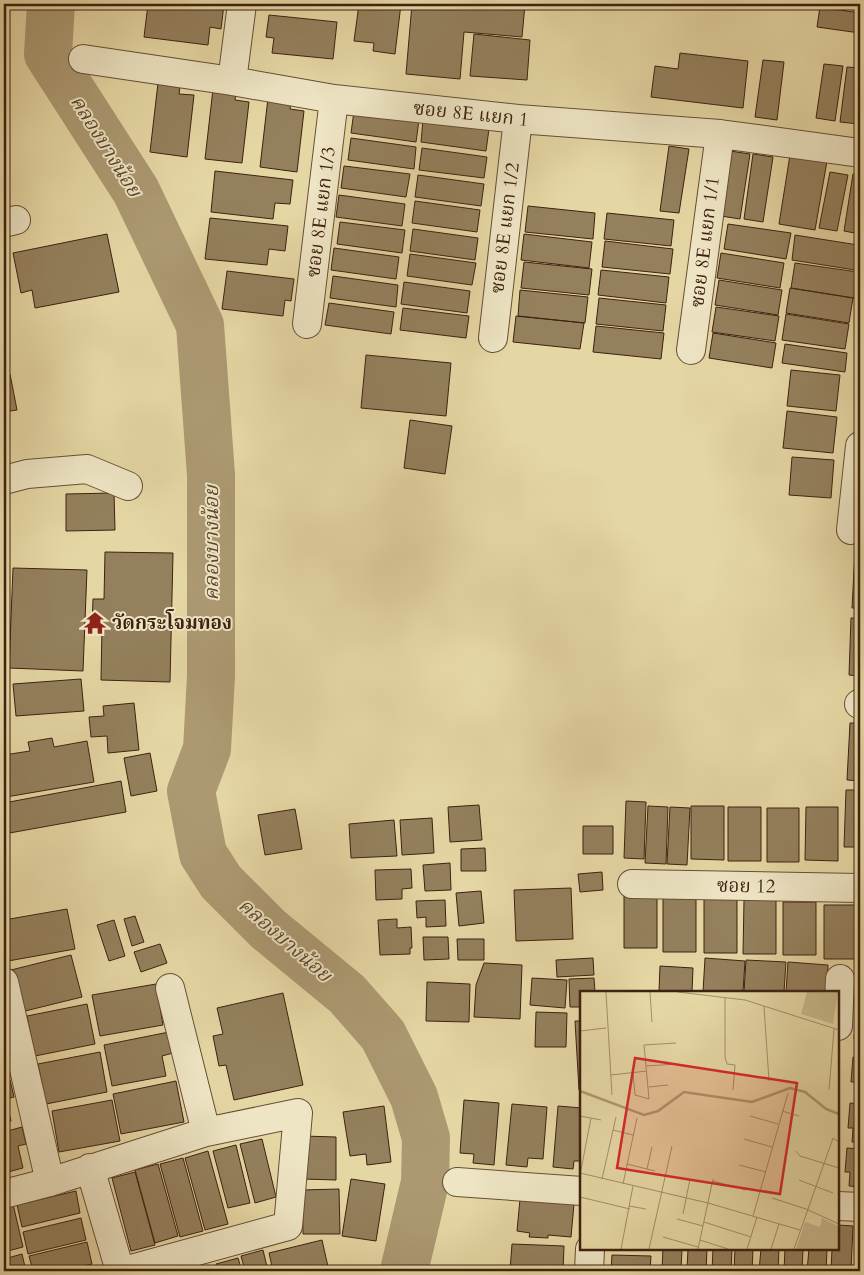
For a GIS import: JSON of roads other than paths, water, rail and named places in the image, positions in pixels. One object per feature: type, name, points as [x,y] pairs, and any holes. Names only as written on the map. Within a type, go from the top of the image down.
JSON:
[{"type":"street","points":[[232,81],[242,4]]},
{"type":"street","name":"ซอย 8E แยก 1","points":[[83,59],[232,81],[334,99],[518,119],[720,134],[860,153]]},
{"type":"street","name":"ซอย 8E แยก 1/3","points":[[307,324],[334,99]]},
{"type":"street","name":"ซอย 8E แยก 1/2","points":[[493,338],[518,119]]},
{"type":"street","name":"ซอย 8E แยก 1/1","points":[[691,350],[720,134]]},
{"type":"street","points":[[849,530],[860,446]]},
{"type":"street","points":[[4,480],[27,474],[87,470],[128,486]]},
{"type":"street","name":"ซอย 12","points":[[632,884],[860,888]]},
{"type":"street","points":[[839,1002],[840,979]]},
{"type":"street","points":[[4,982],[50,1182]]},
{"type":"street","points":[[170,988],[206,1132]]},
{"type":"street","points":[[4,1194],[50,1182],[206,1132],[298,1113],[288,1226],[124,1271]]},
{"type":"street","points":[[90,1168],[120,1271]]},
{"type":"street","points":[[458,1182],[580,1191]]},
{"type":"street","points":[[839,1206],[860,1207]]},
{"type":"street","points":[[589,1271],[590,1250]]},
{"type":"waterway","name":"คลองบางน้อย","points":[[51,4],[48,54],[136,191],[200,325],[211,475],[211,676],[207,749],[191,791],[203,854],[221,882],[268,929],[347,994],[383,1035],[414,1097],[426,1138],[425,1182],[404,1271]]},
{"type":"place","name":"วัดกระโจมทอง","points":[[95,623]]}]
